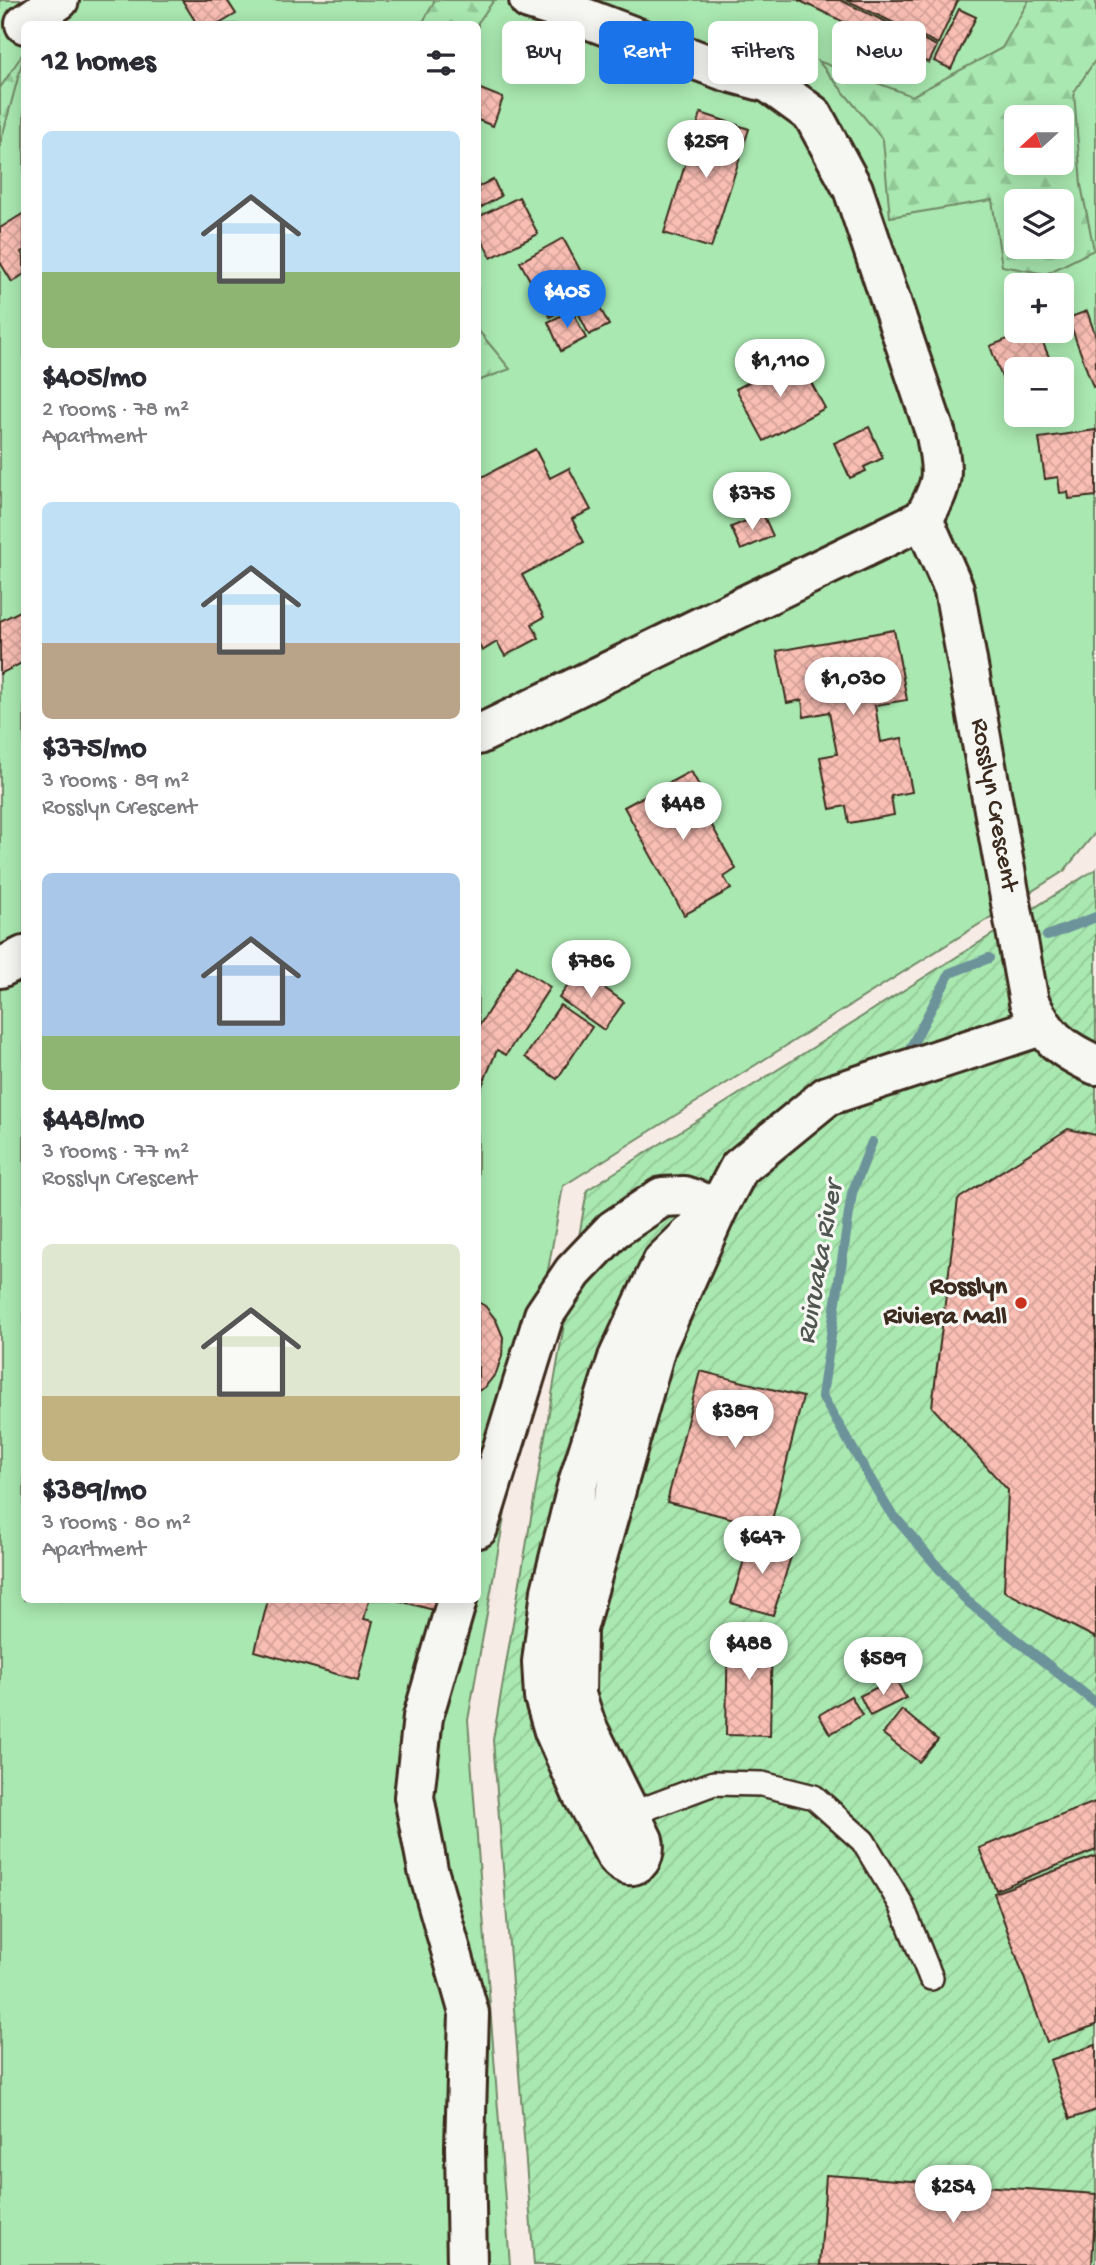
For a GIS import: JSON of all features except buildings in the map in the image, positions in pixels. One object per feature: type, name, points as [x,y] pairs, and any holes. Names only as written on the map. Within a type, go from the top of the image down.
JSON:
[{"type":"street","points":[[30,21],[59,0]]},
{"type":"street","points":[[481,735],[923,519],[940,491],[941,462],[936,435],[853,189],[813,115],[769,83],[725,71],[529,0]]},
{"type":"street","points":[[0,42],[21,28]]},
{"type":"street","name":"Rosslyn Crescent","points":[[923,519],[954,589],[1029,1002],[1041,1026],[1057,1044],[1096,1065]]},
{"type":"street","points":[[0,968],[21,958]]},
{"type":"street","points":[[718,1208],[663,1261],[618,1358],[578,1483],[551,1591],[542,1662],[544,1697],[554,1731],[592,1814],[620,1862],[632,1864],[642,1859],[645,1847],[586,1724],[576,1695],[577,1629],[656,1348],[718,1208],[739,1168],[827,1096],[1041,1026]]},
{"type":"street","points":[[481,1518],[544,1315],[573,1272],[613,1230],[662,1196],[684,1196],[718,1208]]},
{"type":"street","points":[[456,1603],[423,1717],[414,1797],[428,1870],[469,2013],[465,2147],[467,2265]]},
{"type":"lane","points":[[631,1814],[714,1783],[762,1784],[814,1797],[863,1841],[901,1904],[930,1978]]},
{"type":"green space","points":[[0,0],[1096,0],[1096,832],[1064,871],[563,1186],[468,1720],[510,2265],[0,2265]]},
{"type":"green space","points":[[435,0],[494,0],[479,21],[424,21]]},
{"type":"green space","points":[[1029,0],[1096,0],[1096,59],[1074,92],[1081,185],[1094,250],[1048,273],[1002,266],[992,200],[890,217],[883,140],[837,84],[880,84],[912,96],[1002,48]]},
{"type":"green space","points":[[21,56],[21,66],[0,145],[0,88]]},
{"type":"green space","points":[[818,61],[832,66],[832,78]]},
{"type":"green space","points":[[481,334],[510,369],[481,380]]},
{"type":"green space","points":[[1096,869],[1096,2265],[534,2265],[493,1740],[587,1190]]},
{"type":"waterway","name":"Ruiruaka River","points":[[1047,936],[1096,917]]},
{"type":"waterway","name":"Ruiruaka River","points":[[904,1060],[950,973],[989,958]]},
{"type":"waterway","name":"Ruiruaka River","points":[[872,1142],[852,1193],[822,1396],[888,1509],[967,1601],[1096,1703]]},
{"type":"place","name":"Rosslyn Riviera Mall","points":[[1021,1303]]}]
